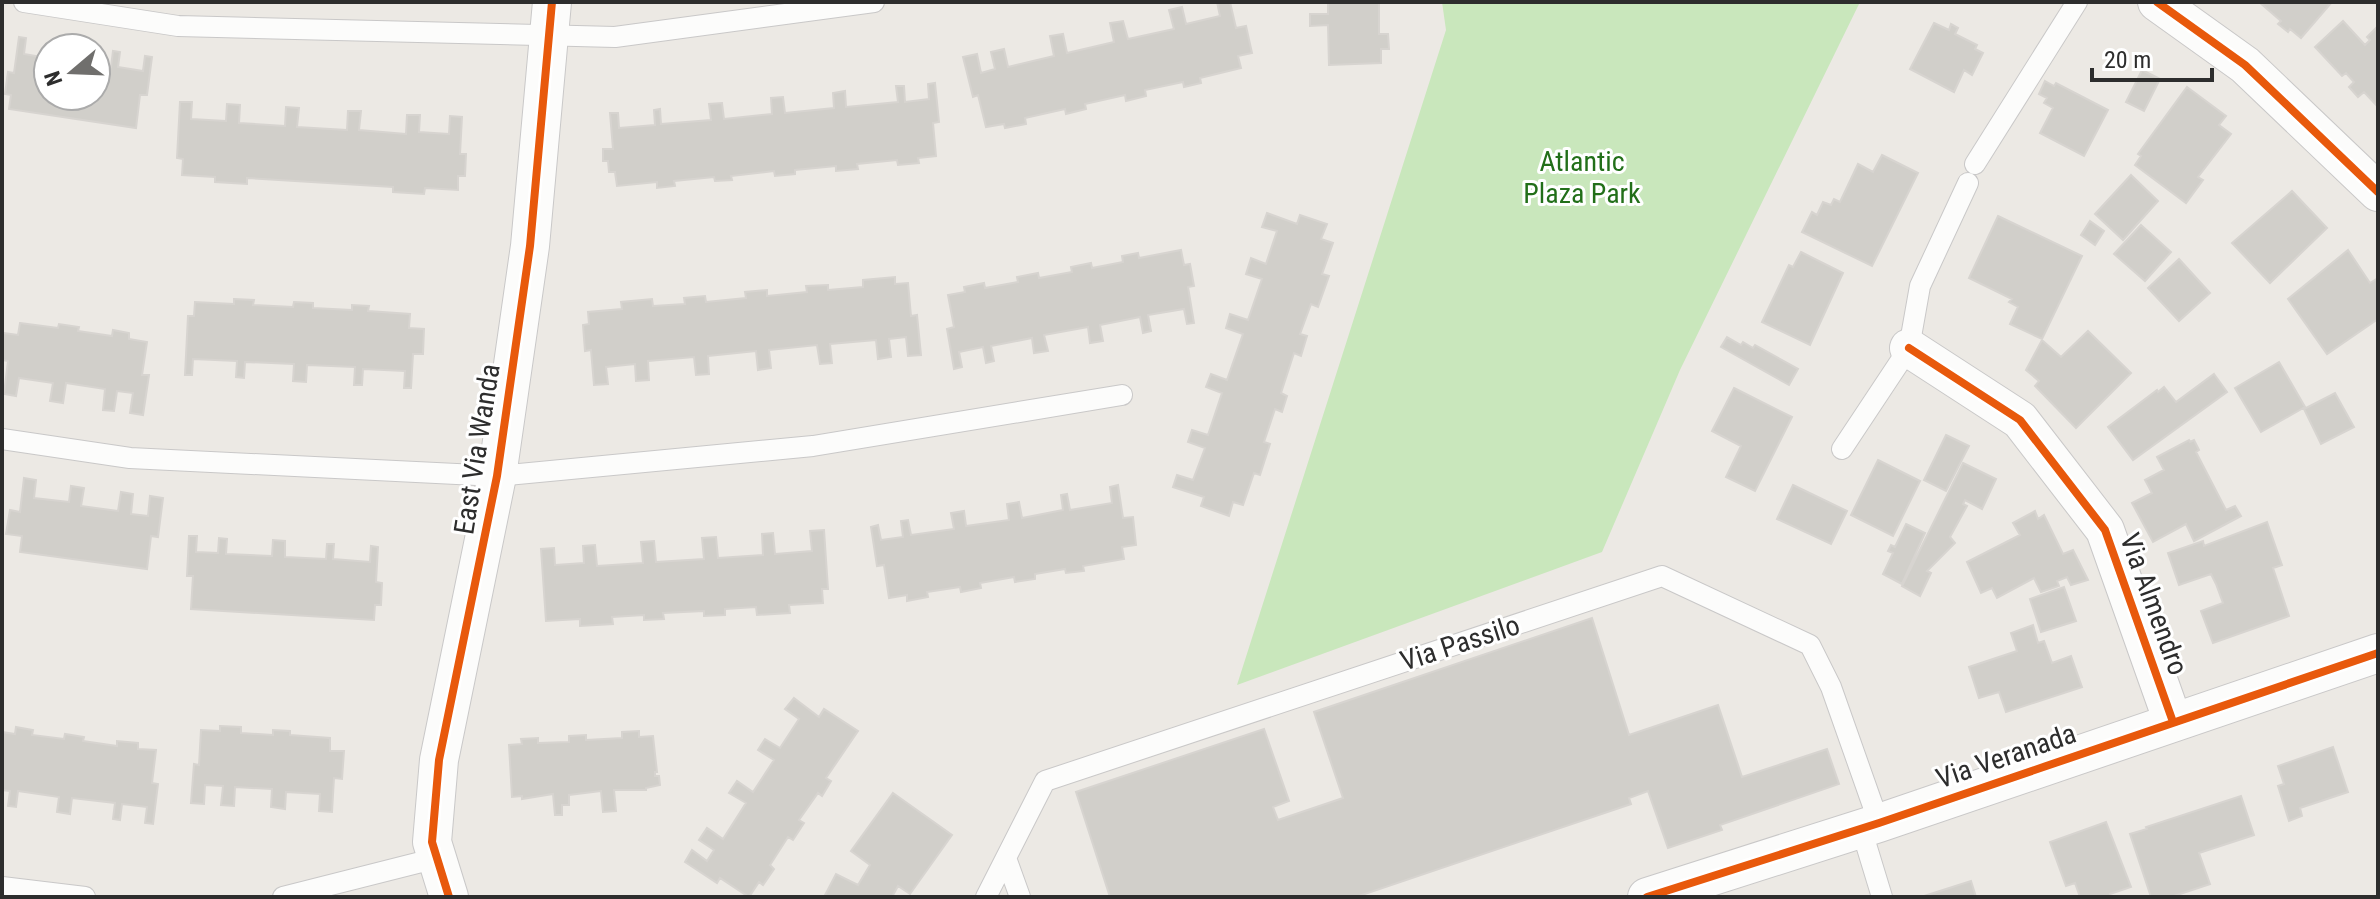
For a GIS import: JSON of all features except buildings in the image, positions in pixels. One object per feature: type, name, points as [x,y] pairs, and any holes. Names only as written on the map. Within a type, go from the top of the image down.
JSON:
[{"type":"street","points":[[2157,2],[2245,65],[2378,192]]},
{"type":"street","name":"East Via Wanda","points":[[449,897],[432,842],[439,760],[497,476],[530,246],[551,18]]},
{"type":"street","name":"Via Almendro","points":[[1909,348],[2020,420],[2105,530],[2173,722]]},
{"type":"street","name":"Via Veranada","points":[[1647,897],[1870,826],[2378,653]]},
{"type":"lane","points":[[24,2],[178,26],[551,18],[615,37],[874,2]]},
{"type":"lane","points":[[1842,449],[1909,348],[1920,286],[1971,173],[2077,2]]},
{"type":"lane","points":[[2,439],[130,458],[497,476],[813,446],[1122,395]]},
{"type":"lane","name":"Via Passilo","points":[[986,897],[1045,781],[1662,576],[1810,645],[1831,687],[1870,826],[1882,897]]},
{"type":"lane","points":[[283,897],[437,858]]},
{"type":"lane","points":[[1006,858],[1020,897]]},
{"type":"lane","points":[[2,887],[85,897]]},
{"type":"green space","name":"Atlantic Plaza Park","points":[[1442,2],[1860,2],[1680,370],[1602,552],[1237,685],[1446,30]]},
{"type":"cycle path","points":[[449,897],[432,842],[439,760],[497,476],[530,246],[552,2]]},
{"type":"cycle path","points":[[2157,2],[2245,65],[2378,192]]},
{"type":"cycle path","points":[[1909,348],[2020,420],[2105,530],[2173,722]]},
{"type":"cycle path","points":[[1647,897],[1879,823],[2378,653]]}]
